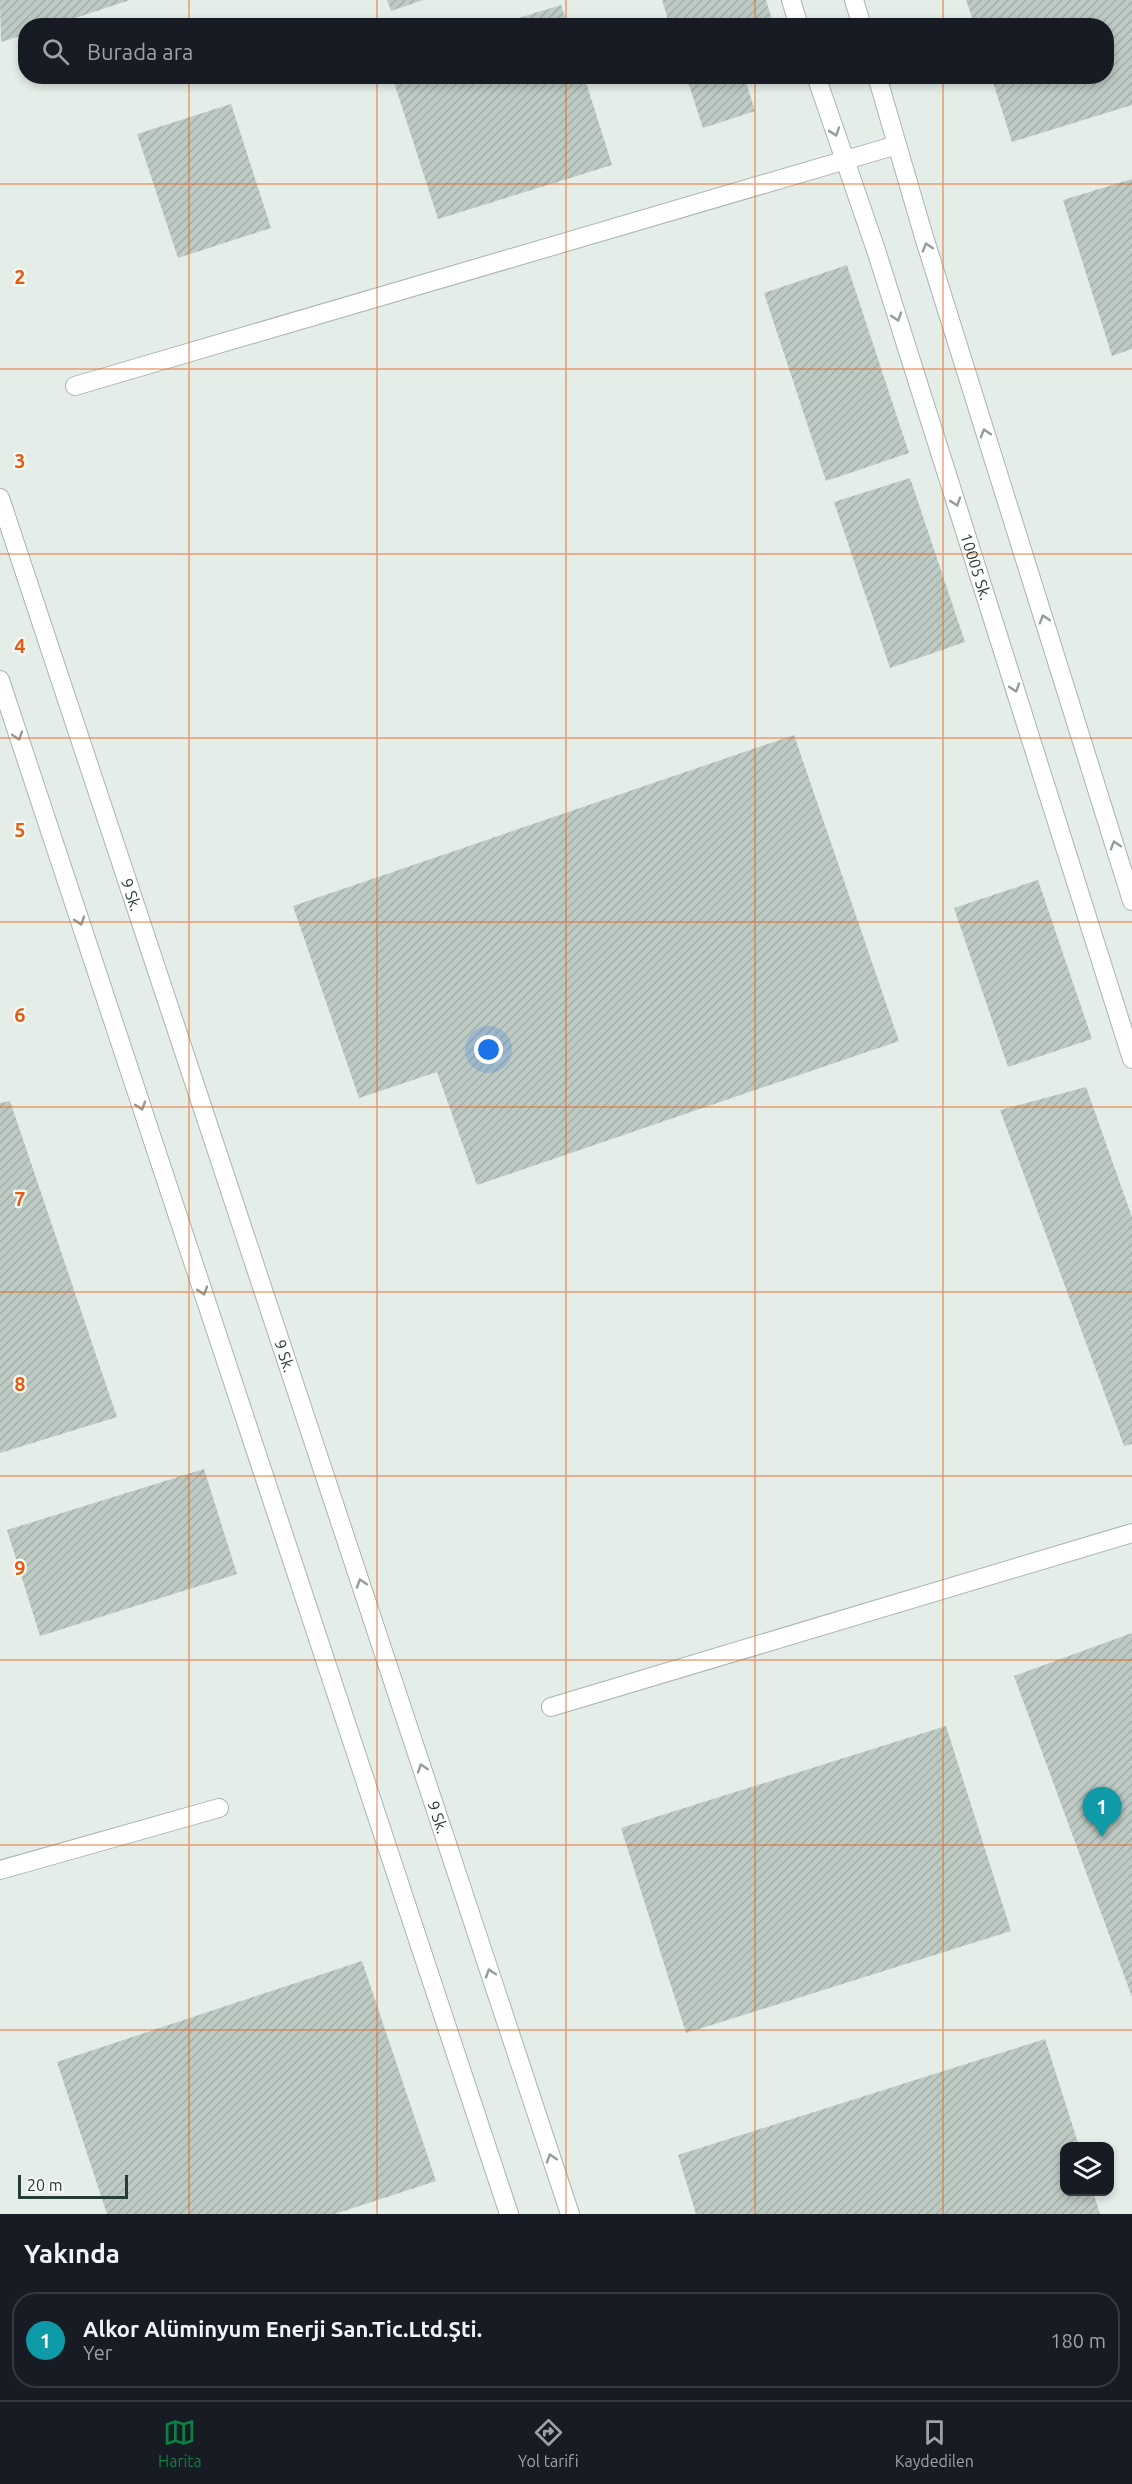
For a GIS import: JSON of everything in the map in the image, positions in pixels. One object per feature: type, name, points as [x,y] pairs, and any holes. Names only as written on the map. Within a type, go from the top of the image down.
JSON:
[{"type":"lane","points":[[791,0],[797,18]]},
{"type":"lane","points":[[854,0],[860,18]]},
{"type":"lane","name":"10005 Sk.","points":[[819,84],[887,284],[1132,1059]]},
{"type":"lane","points":[[879,84],[928,248],[1132,901]]},
{"type":"lane","points":[[75,386],[897,145]]},
{"type":"lane","name":"9 Sk.","points":[[0,498],[570,2214]]},
{"type":"lane","points":[[0,680],[509,2214]]},
{"type":"lane","points":[[551,1707],[1132,1533]]},
{"type":"lane","points":[[0,1870],[219,1808]]},
{"type":"building","points":[[0,0],[130,0],[75,18],[18,18],[18,37],[1,42]]},
{"type":"building","points":[[387,0],[423,0],[391,11]]},
{"type":"building","points":[[662,0],[766,0],[772,18],[668,18]]},
{"type":"building","points":[[966,0],[1132,0],[1132,105],[1012,142],[994,84],[1114,84],[1114,18],[972,18]]},
{"type":"building","points":[[561,5],[565,18],[519,18]]},
{"type":"building","points":[[395,84],[587,84],[612,165],[438,219]]},
{"type":"building","points":[[689,84],[747,84],[755,111],[703,128]]},
{"type":"building","points":[[231,104],[271,228],[178,258],[137,134]]},
{"type":"building","points":[[1132,179],[1132,349],[1112,356],[1063,200]]},
{"type":"building","points":[[847,265],[909,453],[826,481],[764,293]]},
{"type":"building","points":[[910,478],[965,642],[890,668],[834,502]]},
{"type":"building","points":[[794,735],[899,1041],[477,1185],[437,1072],[359,1098],[293,906]]},
{"type":"building","points":[[1038,880],[1092,1039],[1008,1067],[954,908]]},
{"type":"building","points":[[1086,1087],[1132,1217],[1132,1444],[1124,1446],[1000,1110]]},
{"type":"building","points":[[10,1101],[117,1417],[0,1453],[0,1103]]},
{"type":"building","points":[[204,1469],[237,1574],[40,1636],[7,1530]]},
{"type":"building","points":[[1132,1633],[1132,1997],[1014,1676]]},
{"type":"building","points":[[946,1726],[1011,1931],[686,2033],[621,1828]]},
{"type":"building","points":[[362,1961],[436,2181],[335,2214],[107,2214],[57,2062]]},
{"type":"building","points":[[1045,2039],[1078,2142],[1060,2142],[1060,2196],[1094,2196],[1100,2214],[696,2214],[678,2155]]},
{"type":"place","name":"Alkor Alüminyum Enerji San.Tic.Ltd.Şti.","points":[[1102,1837]]}]
